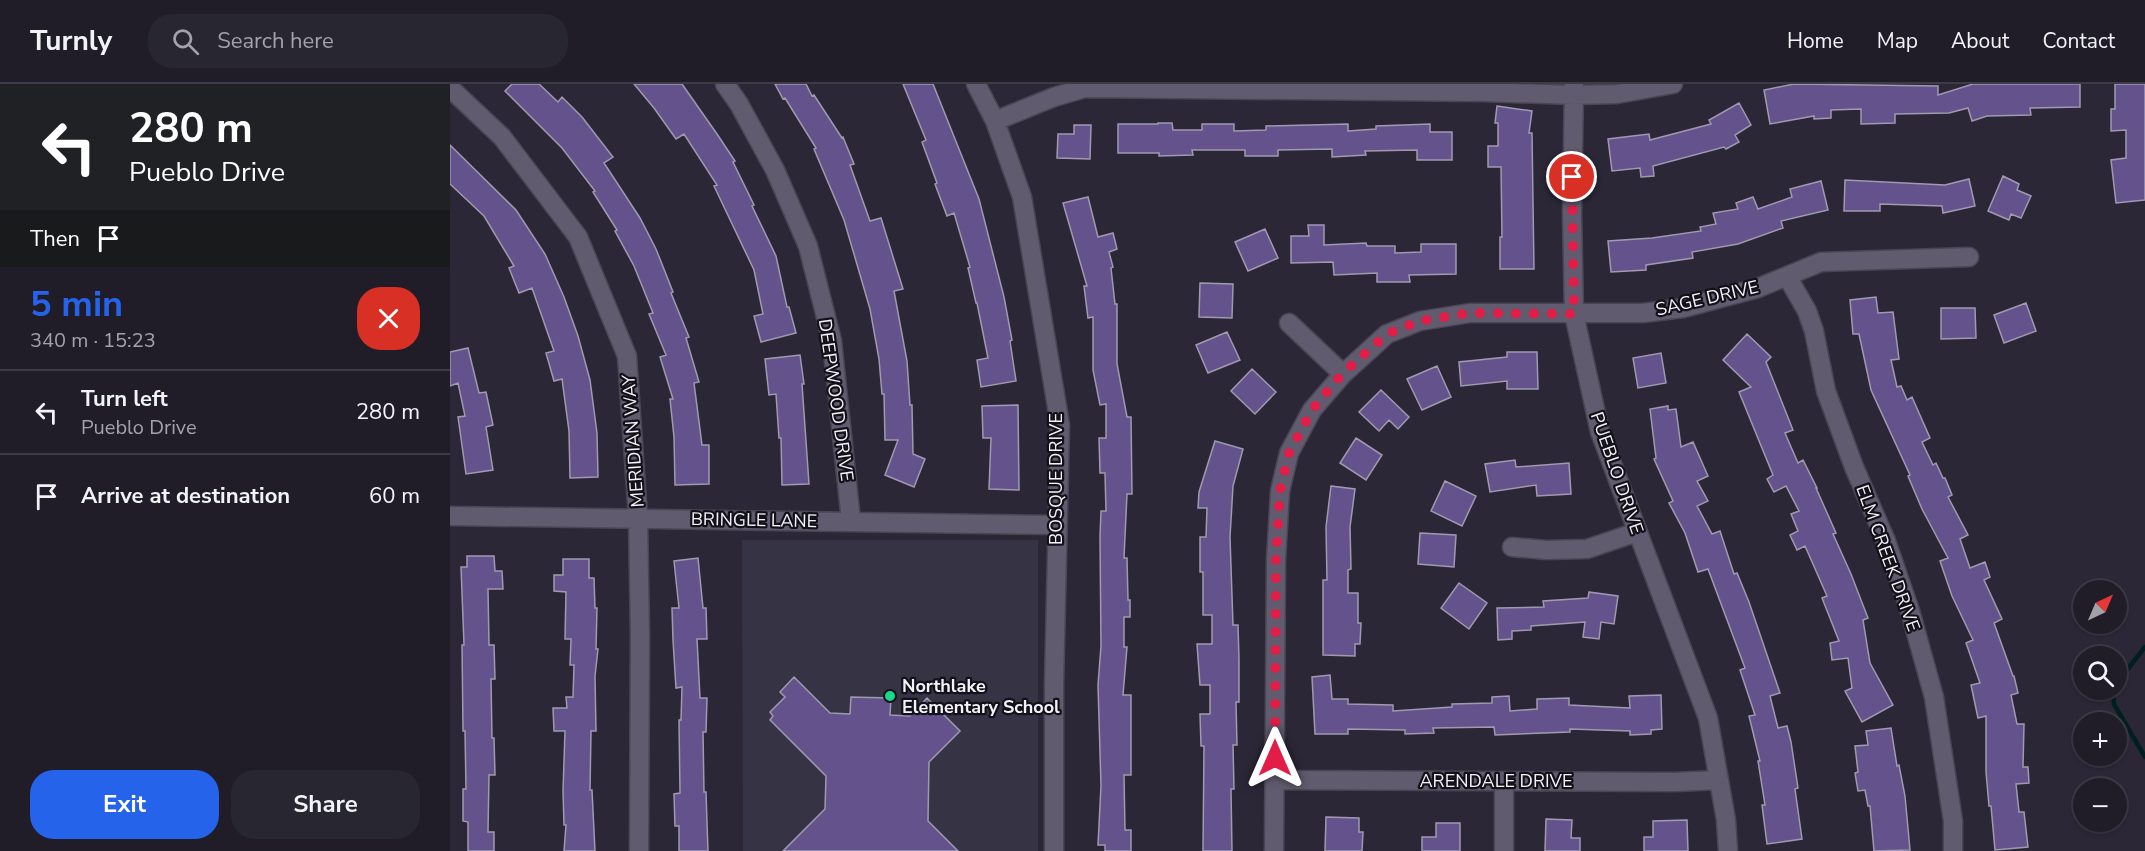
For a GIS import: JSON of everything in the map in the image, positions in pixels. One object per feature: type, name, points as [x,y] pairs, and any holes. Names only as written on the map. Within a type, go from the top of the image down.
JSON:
[{"type":"street","name":"DEEPWOOD DRIVE","points":[[725,84],[740,104],[775,170],[808,246],[832,341],[851,521]]},
{"type":"street","name":"BOSQUE DRIVE","points":[[976,84],[995,121],[1022,197],[1060,425],[1054,685],[1054,851]]},
{"type":"street","points":[[995,121],[1054,97],[1084,88],[1126,86],[1354,87],[1574,90],[1617,94],[1673,84]]},
{"type":"street","name":"MERIDIAN WAY","points":[[450,88],[502,137],[578,237],[627,356],[638,518],[639,851]]},
{"type":"street","name":"PUEBLO DRIVE","points":[[1574,90],[1572,213],[1574,314],[1600,432],[1708,718],[1726,820],[1728,851]]},
{"type":"street","name":"SAGE DRIVE","points":[[1274,851],[1276,560],[1280,491],[1289,453],[1312,410],[1342,374],[1387,334],[1420,321],[1470,313],[1643,313],[1683,308],[1758,288],[1821,262],[1969,257]]},
{"type":"street","name":"ELM CREEK DRIVE","points":[[1786,276],[1807,311],[1814,331],[1826,391],[1854,467],[1886,541],[1910,611],[1934,697],[1953,821],[1953,851]]},
{"type":"street","points":[[1289,323],[1342,374]]},
{"type":"street","name":"BRINGLE LANE","points":[[450,516],[1057,525]]},
{"type":"street","points":[[1512,547],[1546,550],[1587,549],[1637,532]]},
{"type":"street","name":"ARENDALE DRIVE","points":[[1275,780],[1504,782],[1718,780]]},
{"type":"street","points":[[1504,782],[1504,851]]},
{"type":"shaded area","name":"Northlake Elementary School","points":[[742,540],[1038,540],[1038,851],[743,851]]},
{"type":"building","points":[[512,84],[539,84],[558,102],[562,97],[582,117],[613,157],[604,163],[640,218],[656,249],[689,337],[686,338],[699,382],[694,383],[702,445],[709,445],[709,484],[675,485],[670,399],[673,399],[660,357],[666,355],[649,314],[653,313],[634,266],[615,231],[617,230],[593,192],[595,191],[562,148],[505,91]]},
{"type":"building","points":[[634,84],[682,84],[735,161],[733,162],[776,256],[787,307],[789,307],[796,333],[761,342],[754,316],[763,314],[754,270],[714,186],[717,185],[684,134],[676,139]]},
{"type":"building","points":[[775,84],[806,84],[812,96],[814,95],[843,137],[854,164],[850,165],[870,221],[881,218],[903,289],[894,291],[907,361],[910,405],[912,405],[913,454],[925,459],[914,487],[885,475],[898,440],[885,440],[884,394],[882,394],[879,359],[870,309],[844,220],[814,149],[816,148]]},
{"type":"building","points":[[903,84],[933,84],[979,199],[1004,297],[1012,340],[1010,341],[1016,381],[981,387],[977,360],[988,358],[968,268],[970,267],[954,213],[947,216],[935,184],[937,183],[922,142],[926,140]]},
{"type":"building","points":[[1794,84],[1938,86],[1938,95],[1973,84],[2080,84],[2080,107],[2030,108],[2031,115],[1987,116],[1972,121],[1968,108],[1949,113],[1895,114],[1895,123],[1861,124],[1861,109],[1831,110],[1831,118],[1814,119],[1814,116],[1770,124],[1764,90]]},
{"type":"building","points":[[2115,84],[2145,84],[2145,200],[2116,203],[2111,160],[2126,158],[2126,130],[2111,131],[2111,109],[2115,109]]},
{"type":"building","points":[[1739,103],[1751,125],[1735,135],[1739,142],[1726,149],[1724,147],[1653,166],[1654,176],[1641,177],[1640,168],[1612,171],[1608,139],[1649,134],[1650,140],[1711,124],[1709,120]]},
{"type":"building","points":[[1497,106],[1532,111],[1529,133],[1532,133],[1534,269],[1500,269],[1501,167],[1488,167],[1488,146],[1498,146],[1498,123],[1495,123]]},
{"type":"building","points":[[1172,123],[1173,130],[1202,130],[1202,124],[1234,124],[1234,131],[1266,130],[1266,126],[1348,124],[1348,131],[1376,129],[1376,126],[1430,124],[1430,132],[1452,132],[1452,160],[1417,160],[1417,150],[1365,151],[1366,155],[1332,157],[1332,149],[1278,150],[1278,156],[1245,156],[1245,150],[1192,150],[1193,155],[1159,156],[1159,153],[1118,153],[1118,124]]},
{"type":"building","points":[[1074,125],[1091,125],[1090,159],[1057,158],[1058,134],[1074,134]]},
{"type":"building","points":[[450,145],[516,210],[545,254],[578,336],[590,380],[597,433],[598,477],[570,478],[569,431],[562,379],[554,381],[546,353],[554,351],[532,288],[519,293],[509,268],[514,266],[484,216],[450,184]]},
{"type":"building","points":[[2003,176],[2019,184],[2017,190],[2031,196],[2021,218],[2011,214],[2009,220],[1988,211]]},
{"type":"building","points":[[1969,179],[1975,206],[1943,213],[1942,206],[1880,204],[1880,211],[1844,211],[1845,180],[1945,185]]},
{"type":"building","points":[[1821,181],[1828,210],[1781,221],[1783,228],[1738,244],[1692,252],[1693,258],[1646,265],[1646,270],[1611,272],[1608,241],[1701,231],[1700,227],[1716,224],[1713,213],[1738,209],[1736,203],[1753,197],[1758,209],[1792,197],[1790,189]]},
{"type":"building","points":[[1088,197],[1098,237],[1113,233],[1117,249],[1109,252],[1113,267],[1111,268],[1115,304],[1117,304],[1117,364],[1127,417],[1131,417],[1132,494],[1127,494],[1124,558],[1127,558],[1130,617],[1124,617],[1124,647],[1127,647],[1123,695],[1131,695],[1131,775],[1124,775],[1125,830],[1131,830],[1131,851],[1105,851],[1105,845],[1098,845],[1101,786],[1098,685],[1101,646],[1100,537],[1101,511],[1106,511],[1105,473],[1100,473],[1099,438],[1106,438],[1106,404],[1100,405],[1093,370],[1093,317],[1088,318],[1084,286],[1087,286],[1063,203]]},
{"type":"building","points":[[1308,225],[1324,225],[1324,245],[1366,243],[1367,246],[1395,246],[1395,253],[1421,252],[1421,244],[1456,244],[1456,274],[1409,275],[1410,282],[1377,282],[1377,273],[1334,275],[1333,262],[1291,263],[1291,236],[1309,236]]},
{"type":"building","points":[[1265,229],[1278,258],[1248,271],[1235,242]]},
{"type":"building","points":[[1200,283],[1233,284],[1232,318],[1199,317]]},
{"type":"building","points":[[1876,297],[1878,313],[1893,312],[1899,359],[1891,360],[1897,387],[1901,386],[1907,400],[1912,397],[1930,438],[1922,442],[1933,465],[1936,463],[1945,478],[1952,495],[1948,497],[1968,535],[1960,539],[1970,568],[1985,562],[1990,577],[1984,580],[2002,619],[1994,623],[2018,693],[2011,695],[2017,724],[2024,724],[2023,767],[2028,767],[2029,783],[2016,784],[2019,812],[2024,812],[2028,847],[1995,850],[1986,772],[1986,716],[1978,718],[1971,685],[1980,683],[1966,643],[1973,640],[1952,596],[1940,561],[1948,558],[1922,509],[1908,476],[1910,475],[1871,390],[1859,334],[1853,334],[1850,300]]},
{"type":"building","points":[[2026,303],[2036,331],[2004,343],[1994,315]]},
{"type":"building","points":[[1941,308],[1975,308],[1976,338],[1941,339]]},
{"type":"building","points":[[1227,332],[1240,360],[1208,373],[1196,345]]},
{"type":"building","points":[[1747,334],[1771,357],[1766,362],[1793,430],[1785,433],[1798,463],[1803,460],[1817,488],[1836,533],[1833,534],[1868,618],[1863,620],[1870,663],[1893,705],[1862,722],[1845,691],[1852,688],[1848,658],[1832,660],[1830,643],[1839,641],[1822,598],[1827,596],[1805,546],[1797,550],[1790,535],[1798,531],[1791,514],[1799,511],[1786,486],[1774,492],[1767,479],[1773,475],[1739,392],[1751,387],[1723,360]]},
{"type":"building","points":[[468,348],[479,393],[486,392],[493,425],[486,427],[493,470],[466,474],[458,417],[465,416],[458,383],[450,386],[450,352]]},
{"type":"building","points":[[1507,352],[1537,352],[1538,389],[1507,389],[1507,381],[1461,386],[1459,362],[1507,357]]},
{"type":"building","points":[[1661,353],[1666,383],[1638,388],[1633,358]]},
{"type":"building","points":[[800,355],[804,384],[802,384],[809,484],[782,485],[781,438],[779,438],[776,394],[769,395],[765,359]]},
{"type":"building","points":[[1437,366],[1451,397],[1422,410],[1407,379]]},
{"type":"building","points":[[1252,369],[1276,392],[1255,414],[1231,391]]},
{"type":"building","points":[[1381,390],[1409,417],[1398,429],[1389,420],[1379,431],[1359,412]]},
{"type":"building","points":[[1018,405],[1019,490],[989,489],[991,438],[983,438],[982,406]]},
{"type":"building","points":[[1668,406],[1668,410],[1676,409],[1681,447],[1693,442],[1708,476],[1697,481],[1708,501],[1697,506],[1712,534],[1720,531],[1734,574],[1737,573],[1749,602],[1780,693],[1770,696],[1778,728],[1787,726],[1791,742],[1802,839],[1767,844],[1762,805],[1765,805],[1758,761],[1760,761],[1749,716],[1755,715],[1740,670],[1745,668],[1708,569],[1698,572],[1685,533],[1669,503],[1673,501],[1654,459],[1656,458],[1650,409]]},
{"type":"building","points":[[1356,438],[1382,455],[1366,480],[1340,463]]},
{"type":"building","points":[[1215,441],[1243,449],[1233,486],[1230,537],[1233,625],[1238,625],[1239,659],[1239,702],[1236,702],[1237,745],[1233,745],[1234,789],[1231,789],[1232,851],[1203,851],[1204,746],[1201,746],[1200,714],[1210,714],[1210,685],[1200,685],[1197,644],[1212,644],[1212,615],[1203,615],[1203,572],[1200,572],[1200,537],[1206,537],[1207,508],[1198,508],[1199,492]]},
{"type":"building","points":[[1515,460],[1516,467],[1569,463],[1571,494],[1537,496],[1536,485],[1490,492],[1485,464]]},
{"type":"building","points":[[1445,481],[1476,496],[1462,526],[1431,511]]},
{"type":"building","points":[[1331,486],[1355,489],[1350,527],[1351,569],[1348,570],[1348,593],[1358,593],[1358,623],[1361,623],[1360,644],[1355,644],[1355,656],[1323,655],[1323,580],[1327,580],[1326,527]]},
{"type":"building","points":[[1420,533],[1456,535],[1454,567],[1418,564]]},
{"type":"building","points":[[467,556],[494,556],[495,571],[502,571],[503,589],[488,589],[489,645],[494,645],[495,679],[491,679],[495,775],[489,775],[488,832],[494,832],[494,851],[468,851],[468,822],[463,821],[463,789],[466,789],[461,567],[467,567]]},
{"type":"building","points":[[698,558],[703,608],[706,608],[707,639],[697,639],[700,698],[707,698],[706,732],[703,732],[708,851],[679,851],[679,826],[675,826],[674,794],[680,793],[679,720],[681,720],[682,687],[676,688],[672,608],[679,608],[674,561]]},
{"type":"building","points":[[563,559],[589,559],[589,578],[594,578],[595,608],[597,608],[596,649],[598,649],[595,676],[596,731],[591,731],[590,790],[592,790],[595,851],[564,851],[565,731],[554,731],[553,708],[567,708],[566,697],[573,697],[574,665],[570,665],[571,639],[565,639],[566,592],[554,591],[554,575],[563,575]]},
{"type":"building","points":[[1459,583],[1487,603],[1469,629],[1441,608]]},
{"type":"building","points":[[1589,592],[1618,596],[1614,624],[1601,622],[1599,639],[1583,637],[1585,622],[1531,626],[1531,630],[1512,631],[1512,639],[1498,640],[1497,608],[1544,607],[1543,601],[1588,598]]},
{"type":"building","points":[[1330,675],[1332,699],[1348,699],[1348,704],[1393,705],[1393,711],[1452,707],[1452,704],[1492,703],[1492,697],[1509,696],[1510,711],[1537,709],[1537,699],[1569,698],[1569,705],[1630,708],[1629,696],[1661,695],[1662,729],[1651,730],[1651,734],[1630,735],[1630,731],[1570,729],[1570,732],[1495,735],[1494,727],[1433,728],[1434,733],[1405,734],[1405,730],[1348,729],[1348,734],[1315,734],[1312,677]]},
{"type":"building","points":[[794,677],[830,713],[850,714],[851,697],[891,698],[890,715],[910,716],[927,698],[960,731],[929,762],[928,821],[958,851],[783,851],[825,809],[826,776],[770,720],[773,716],[770,712],[785,697],[780,692]]},
{"type":"building","points":[[1891,728],[1905,796],[1910,850],[1874,851],[1870,806],[1868,806],[1865,790],[1858,791],[1855,746],[1868,745],[1866,731]]},
{"type":"building","points":[[1326,817],[1359,818],[1359,832],[1363,832],[1362,851],[1325,851]]},
{"type":"building","points":[[1546,819],[1572,820],[1571,838],[1580,838],[1580,851],[1545,851]]},
{"type":"building","points":[[1687,820],[1688,851],[1644,851],[1644,837],[1653,837],[1653,821]]},
{"type":"building","points":[[1436,823],[1460,823],[1460,851],[1422,851],[1422,837],[1436,837]]},
{"type":"waterway","points":[[2127,670],[2145,647]]},
{"type":"waterway","points":[[2114,700],[2145,757]]},
{"type":"place","name":"Northlake Elementary School","points":[[890,696]]},
{"type":"route","points":[[1275,758],[1276,560],[1280,491],[1289,453],[1312,410],[1342,374],[1387,334],[1420,321],[1470,313],[1574,314],[1572,177]]}]
